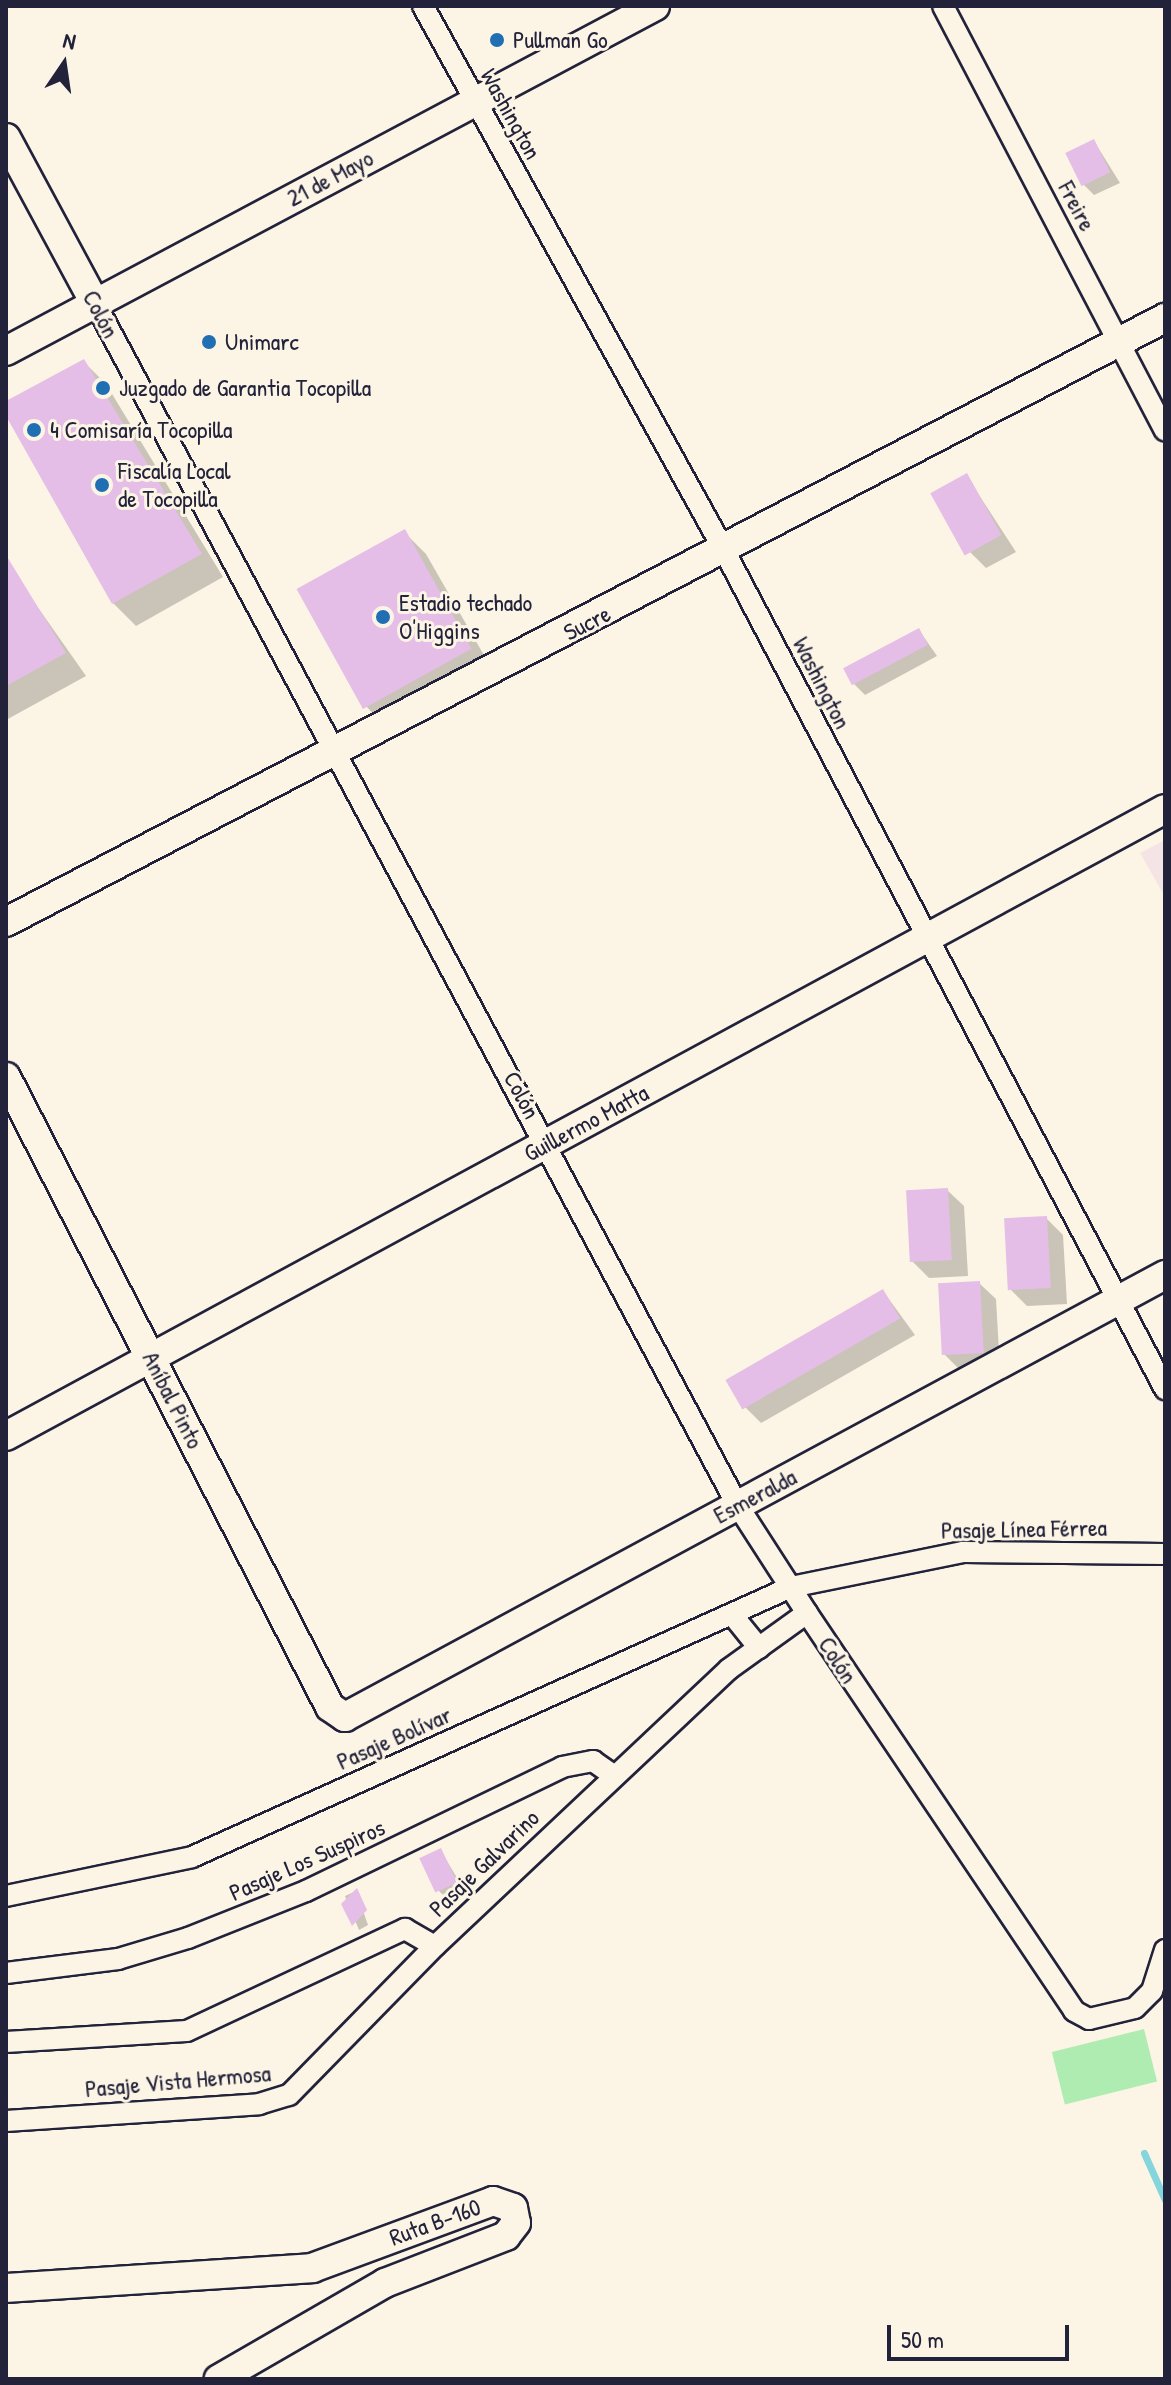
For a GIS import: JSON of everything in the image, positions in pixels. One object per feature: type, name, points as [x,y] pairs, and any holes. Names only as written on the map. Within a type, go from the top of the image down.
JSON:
[{"type":"street","name":"Washington","points":[[423,6],[725,552],[924,939],[1165,1389]]},
{"type":"street","name":"21 de Mayo","points":[[6,351],[655,6]]},
{"type":"street","name":"Freire","points":[[943,6],[1165,430]]},
{"type":"street","name":"Colón","points":[[6,138],[548,1143],[738,1506],[1061,1998],[1089,2019],[1135,2008],[1152,1991],[1165,1950]]},
{"type":"street","name":"Sucre","points":[[6,922],[725,552],[1165,318]]},
{"type":"street","name":"Guillermo Matta","points":[[6,1436],[1165,809]]},
{"type":"street","name":"Aníbal Pinto","points":[[6,1077],[330,1707],[345,1717]]},
{"type":"street","name":"Esmeralda","points":[[345,1717],[1165,1275]]},
{"type":"street","name":"Pasaje Línea Férrea","points":[[791,1587],[963,1552],[1165,1554]]},
{"type":"street","name":"Pasaje Bolívar","points":[[6,1896],[192,1857],[734,1617],[791,1587]]},
{"type":"street","name":"Pasaje Galvarino","points":[[6,2042],[187,2031],[405,1929],[435,1946],[613,1775],[759,1648],[807,1613]]},
{"type":"street","points":[[734,1617],[759,1648]]},
{"type":"street","name":"Pasaje Los Suspiros","points":[[6,1973],[118,1959],[188,1938],[306,1891],[562,1767],[593,1761],[613,1775]]},
{"type":"street","name":"Pasaje Vista Hermosa","points":[[6,2121],[259,2104],[289,2095],[435,1946]]},
{"type":"street","name":"Ruta B-160","points":[[6,2288],[312,2268],[457,2212],[500,2200],[513,2208],[516,2223],[506,2236],[385,2283],[219,2379]]},
{"type":"shaded area","points":[[1165,840],[1165,897],[1140,853]]},
{"type":"green space","points":[[1144,2029],[1157,2081],[1065,2104],[1052,2052]]},
{"type":"building","points":[[1094,139],[1110,172],[1081,186],[1065,153]]},
{"type":"building","name":"Fiscalía Local de Tocopilla","points":[[84,359],[202,554],[112,604],[6,416],[6,401]]},
{"type":"building","points":[[967,473],[1001,535],[965,555],[930,493]]},
{"type":"building","name":"Estadio techado O'Higgins","points":[[405,529],[471,649],[363,709],[297,589]]},
{"type":"building","points":[[6,555],[66,653],[6,686]]},
{"type":"building","points":[[919,628],[928,645],[852,685],[843,668]]},
{"type":"building","points":[[948,1188],[952,1260],[910,1262],[906,1190]]},
{"type":"building","points":[[1047,1216],[1051,1288],[1008,1290],[1004,1218]]},
{"type":"building","points":[[980,1281],[984,1353],[942,1355],[938,1283]]},
{"type":"building","points":[[883,1289],[900,1318],[742,1409],[725,1380]]},
{"type":"building","points":[[441,1848],[457,1882],[435,1893],[419,1858]]},
{"type":"building","points":[[357,1888],[367,1910],[352,1926],[341,1904]]},
{"type":"waterway","points":[[1144,2153],[1165,2200]]},
{"type":"place","name":"Pullman Go","points":[[497,40]]},
{"type":"place","name":"Unimarc","points":[[209,342]]},
{"type":"place","name":"Juzgado de Garantia Tocopilla","points":[[103,388]]},
{"type":"place","name":"4 Comisaría Tocopilla","points":[[34,430]]},
{"type":"place","name":"Fiscalía Local de Tocopilla","points":[[102,485]]},
{"type":"place","name":"Estadio techado O'Higgins","points":[[383,617]]}]
